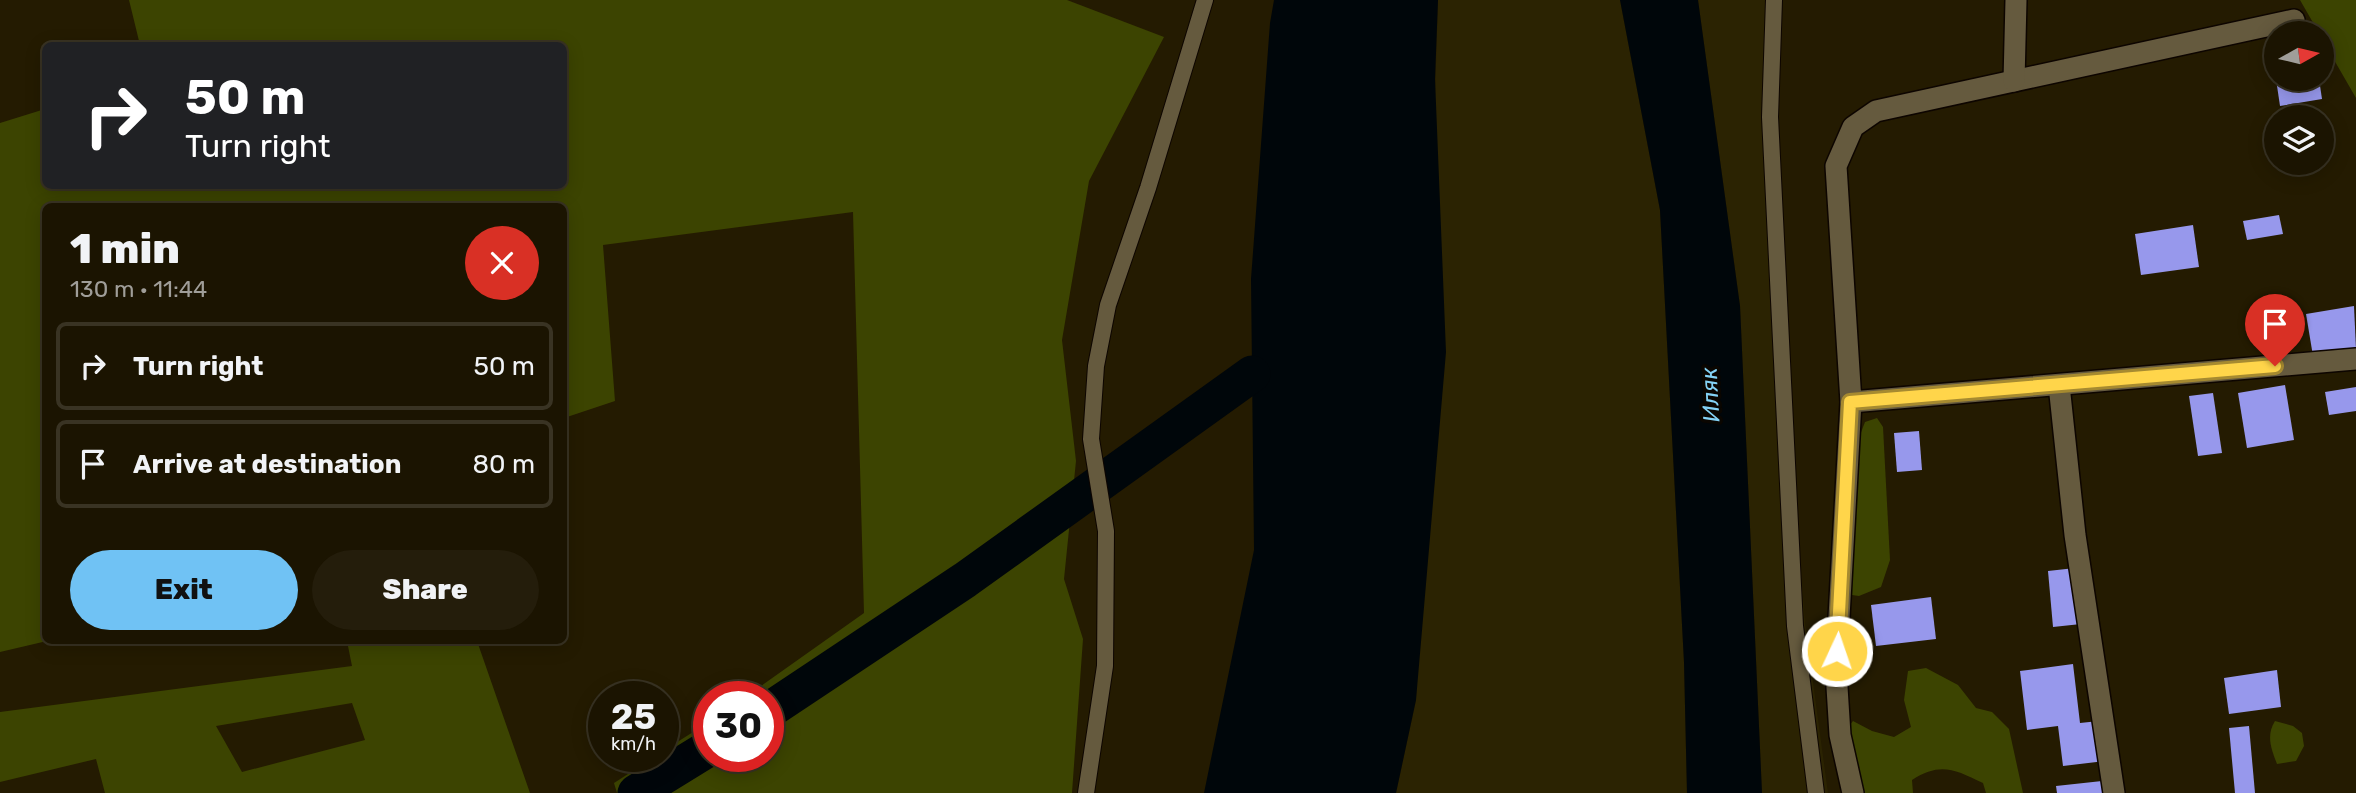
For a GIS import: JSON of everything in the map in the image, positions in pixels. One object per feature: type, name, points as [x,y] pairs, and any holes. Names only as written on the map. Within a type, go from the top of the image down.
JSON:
[{"type":"street","points":[[2014,81],[2016,0]]},
{"type":"street","points":[[1853,793],[1840,735],[1836,671],[1850,402],[1836,166],[1853,127],[1876,111],[2294,20]]},
{"type":"street","points":[[1850,402],[2356,359]]},
{"type":"street","points":[[2059,385],[2075,535],[2114,793]]},
{"type":"lane","points":[[1086,793],[1105,666],[1106,531],[1091,439],[1096,366],[1108,305],[1148,188],[1205,0]]},
{"type":"lane","points":[[1774,0],[1770,117],[1795,626],[1816,793]]},
{"type":"green space","points":[[129,0],[1067,0],[1164,37],[1089,181],[1062,340],[1076,461],[1064,579],[1083,639],[1072,793],[617,793],[614,783],[631,772],[679,772],[679,741],[693,732],[693,772],[784,772],[784,681],[768,681],[864,613],[853,212],[603,245],[615,401],[567,417],[567,203],[42,203],[42,642],[0,652],[0,123],[42,110],[42,189],[567,189],[567,42],[139,42]]},
{"type":"green space","points":[[2300,0],[2356,0],[2356,98],[2334,60],[2334,21],[2312,21]]},
{"type":"green space","points":[[1877,418],[1883,427],[1890,560],[1881,587],[1859,596],[1845,594],[1846,471],[1865,422]]},
{"type":"green space","points":[[348,644],[478,644],[530,793],[105,793],[96,759],[0,782],[0,712],[352,666]],"holes":[[[352,703],[365,740],[242,772],[216,726]]]},
{"type":"green space","points":[[1926,668],[1958,685],[1976,708],[1992,712],[2009,729],[2023,793],[1986,793],[1983,783],[1955,771],[1939,769],[1912,780],[1913,793],[1850,793],[1843,734],[1853,721],[1872,731],[1894,737],[1911,727],[1904,700],[1908,671]]},
{"type":"green space","points":[[2275,721],[2293,726],[2302,733],[2304,746],[2296,761],[2277,764],[2270,737]]},
{"type":"sand","points":[[1438,0],[1620,0],[1660,210],[1684,662],[1687,793],[1396,793],[1416,700]]},
{"type":"sand","points":[[1698,0],[1781,0],[1774,188],[1805,623],[1828,793],[1762,793],[1740,306]]},
{"type":"water","points":[[1274,0],[1438,0],[1435,79],[1446,352],[1416,700],[1396,793],[1204,793],[1254,550],[1251,279]]},
{"type":"water","name":"Иляк","points":[[1620,0],[1698,0],[1740,306],[1762,793],[1687,793],[1684,662],[1660,210]]},
{"type":"building","points":[[2278,91],[2321,91],[2322,99],[2280,105]]},
{"type":"building","points":[[2279,215],[2283,234],[2247,240],[2243,221]]},
{"type":"building","points":[[2193,225],[2199,267],[2141,275],[2135,234]]},
{"type":"building","points":[[2354,306],[2356,349],[2313,356],[2306,314]]},
{"type":"building","points":[[2285,385],[2294,440],[2247,448],[2238,393]]},
{"type":"building","points":[[2356,387],[2356,411],[2329,415],[2325,392]]},
{"type":"building","points":[[2213,393],[2222,453],[2198,456],[2189,396]]},
{"type":"building","points":[[1919,431],[1922,470],[1897,472],[1894,433]]},
{"type":"building","points":[[2075,568],[2081,624],[2053,627],[2048,571]]},
{"type":"building","points":[[1931,597],[1936,639],[1876,646],[1871,605]]},
{"type":"building","points":[[2073,664],[2080,723],[2099,721],[2105,761],[2063,766],[2058,726],[2027,730],[2020,671]]},
{"type":"building","points":[[2277,670],[2281,707],[2229,714],[2224,678]]},
{"type":"building","points":[[2249,726],[2255,793],[2235,793],[2229,728]]},
{"type":"building","points":[[2102,781],[2104,793],[2057,793],[2056,786]]},
{"type":"waterway","points":[[784,700],[965,580],[1252,374]]},
{"type":"waterway","points":[[636,793],[693,758]]},
{"type":"route","points":[[1837,651],[1850,402],[2275,366]]}]
